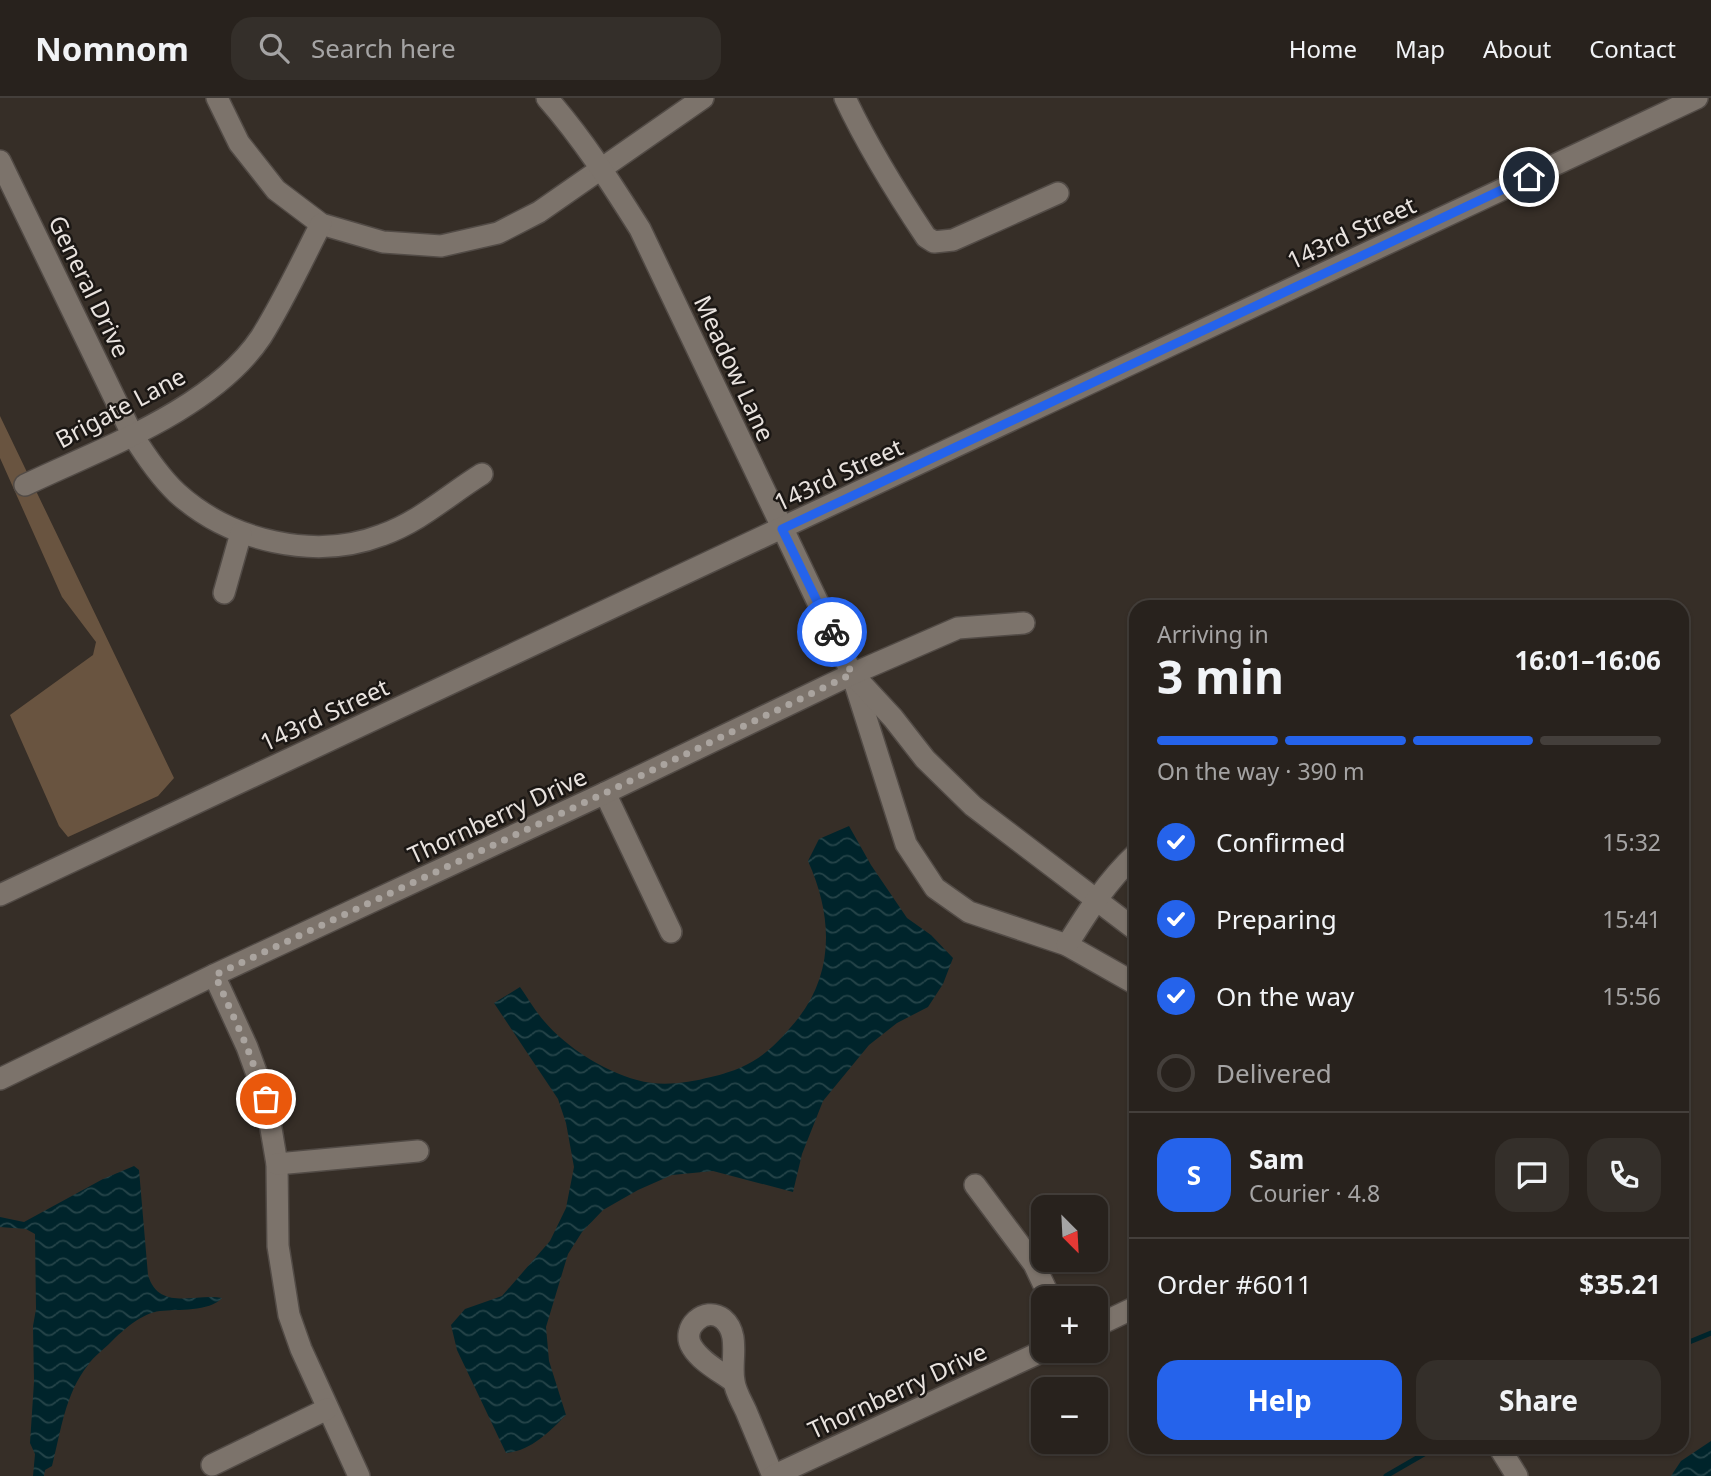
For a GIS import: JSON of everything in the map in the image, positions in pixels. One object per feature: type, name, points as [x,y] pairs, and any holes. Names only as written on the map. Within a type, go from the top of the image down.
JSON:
[{"type":"street","points":[[217,98],[239,143],[276,190],[321,224],[383,243],[441,246],[498,233],[539,212],[703,98]]},
{"type":"street","name":"Meadow Lane","points":[[547,98],[571,125],[601,167],[640,229],[852,674],[906,844],[935,888],[970,912],[1067,945],[1129,980]]},
{"type":"street","points":[[845,98],[861,134],[887,179],[926,237],[934,242],[953,240],[1058,193]]},
{"type":"street","name":"143rd Street","points":[[0,895],[1697,98]]},
{"type":"street","name":"General Drive","points":[[0,161],[132,434],[152,466],[178,494],[208,516],[241,533],[287,545],[334,546],[381,536],[424,516],[482,474]]},
{"type":"street","name":"Brigate Lane","points":[[25,485],[168,417],[200,397],[235,368],[261,337],[321,224]]},
{"type":"street","points":[[224,593],[241,533]]},
{"type":"street","name":"Thornberry Drive","points":[[0,1079],[852,674],[958,628],[1024,623]]},
{"type":"street","name":"Meadow Lane","points":[[852,674],[893,718],[925,759],[973,806],[1129,925]]},
{"type":"street","points":[[605,793],[671,932]]},
{"type":"street","points":[[1067,945],[1095,901],[1129,860]]},
{"type":"street","points":[[215,975],[247,1047],[266,1099],[277,1164],[278,1246],[289,1315],[327,1409],[359,1476]]},
{"type":"street","points":[[277,1164],[418,1151]]},
{"type":"street","points":[[975,1185],[1034,1264],[1045,1286]]},
{"type":"street","points":[[1108,1320],[1129,1310]]},
{"type":"street","name":"Thornberry Drive","points":[[773,1476],[1031,1357]]},
{"type":"street","points":[[734,1382],[773,1476]]},
{"type":"street","points":[[212,1465],[327,1409]]},
{"type":"street","points":[[1503,1454],[1517,1476]]},
{"type":"shaded area","points":[[0,416],[174,778],[158,796],[68,837],[59,826],[10,715],[93,655],[96,642],[62,597],[0,458]]},
{"type":"water","points":[[849,826],[871,865],[907,918],[931,935],[953,958],[943,984],[928,1007],[897,1023],[869,1045],[823,1101],[802,1154],[793,1192],[713,1171],[672,1175],[603,1210],[582,1232],[568,1254],[546,1327],[549,1361],[566,1415],[531,1445],[506,1453],[457,1350],[451,1325],[465,1309],[502,1296],[550,1241],[566,1208],[574,1167],[566,1123],[558,1099],[494,1003],[520,987],[553,1031],[575,1049],[599,1064],[637,1080],[665,1084],[683,1082],[724,1074],[746,1065],[764,1054],[781,1038],[805,1009],[815,989],[826,948],[826,926],[817,883],[808,861],[819,839]]},
{"type":"water","points":[[134,1166],[139,1170],[148,1275],[153,1286],[169,1297],[222,1298],[201,1308],[160,1311],[146,1315],[127,1327],[96,1356],[80,1376],[69,1400],[52,1466],[45,1470],[44,1476],[33,1476],[35,1454],[30,1443],[34,1382],[33,1326],[36,1309],[35,1234],[26,1229],[0,1227],[0,1217],[24,1222],[103,1179]]},
{"type":"water","points":[[1711,1441],[1711,1476],[1671,1476],[1681,1461]]},
{"type":"waterway","points":[[1689,1342],[1711,1333]]},
{"type":"waterway","points":[[1386,1476],[1424,1454]]},
{"type":"way so far","points":[[266,1099],[247,1047],[215,975],[852,674],[832,632]]},
{"type":"route","points":[[832,632],[782,529],[1529,177]]}]
